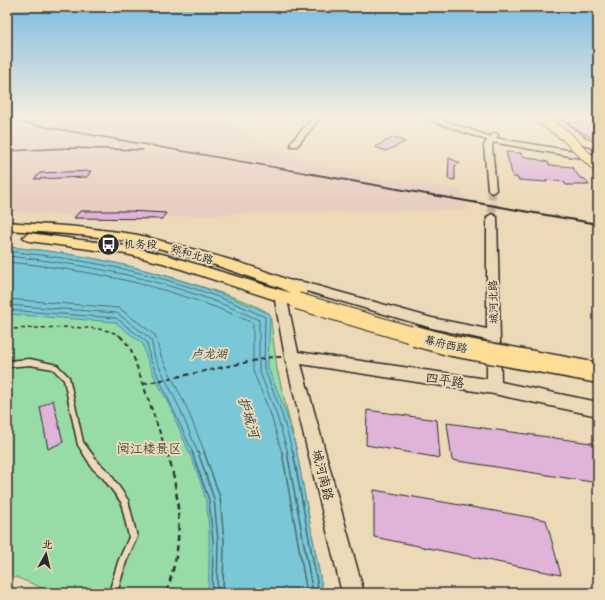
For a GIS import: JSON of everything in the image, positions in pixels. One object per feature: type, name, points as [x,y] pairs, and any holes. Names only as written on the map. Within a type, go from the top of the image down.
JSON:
[{"type":"highway","points":[[576,146],[598,168]]},
{"type":"highway","points":[[582,146],[598,160]]},
{"type":"highway","name":"幕府西路","points":[[291,293],[453,338],[598,364]]},
{"type":"highway","name":"幕府西路","points":[[291,293],[368,323],[452,346],[598,373]]},
{"type":"main road","points":[[532,146],[598,160]]},
{"type":"main road","points":[[578,146],[598,148]]},
{"type":"main road","name":"郑和北路","points":[[7,226],[91,232],[137,240],[213,260],[291,293]]},
{"type":"main road","name":"郑和北路","points":[[7,236],[41,238],[126,250],[291,293]]},
{"type":"street","points":[[488,146],[492,190]]},
{"type":"street","name":"城河北路","points":[[492,217],[494,387]]},
{"type":"street","points":[[291,293],[303,286],[432,323],[494,336]]},
{"type":"street","name":"城河南路","points":[[291,293],[292,357],[353,593]]},
{"type":"street","name":"四平路","points":[[292,357],[494,387],[598,409]]},
{"type":"lane","points":[[7,364],[30,362],[55,367],[67,379],[80,443],[96,466],[106,475],[124,500],[133,537],[122,562],[113,593]]},
{"type":"path","points":[[7,329],[99,328],[117,333],[130,347],[172,467],[178,518],[177,550],[166,593]]},
{"type":"path","points":[[142,384],[272,357]]},
{"type":"shaded area","points":[[7,146],[266,146],[281,153],[320,165],[373,177],[461,189],[469,210],[295,212],[108,219],[7,211]]},
{"type":"green space","name":"阅江楼景区","points":[[7,247],[33,249],[84,257],[134,267],[233,297],[256,306],[270,314],[277,369],[296,448],[323,593],[142,593],[142,591],[136,593],[54,593],[16,577],[7,581]]},
{"type":"water","name":"卢龙湖","points":[[7,247],[75,255],[142,269],[206,289],[270,314],[268,368],[285,410],[296,448],[323,593],[208,593],[209,536],[208,513],[204,492],[173,414],[148,363],[143,344],[115,322],[7,314]]},
{"type":"building","points":[[377,146],[397,146],[386,151],[375,147]]},
{"type":"building","points":[[506,152],[521,153],[522,156],[548,162],[549,165],[572,167],[580,178],[585,179],[589,185],[566,185],[564,182],[546,180],[547,182],[518,180],[517,177],[513,177]]},
{"type":"building","points":[[449,158],[460,163],[455,166],[455,180],[448,179]]},
{"type":"building","points":[[91,171],[87,177],[34,179],[40,173]]},
{"type":"building","points":[[80,211],[166,213],[162,219],[74,218]]},
{"type":"building","points":[[53,400],[63,442],[48,449],[40,407]]},
{"type":"building","points":[[367,410],[437,420],[440,458],[366,445]]},
{"type":"building","points":[[447,423],[598,444],[598,483],[452,460]]},
{"type":"building","points":[[374,490],[546,520],[561,575],[374,537]]},
{"type":"tunnel","points":[[492,190],[492,217]]},
{"type":"railway","points":[[154,146],[318,175]]},
{"type":"railway","points":[[7,151],[70,148],[143,150]]},
{"type":"railway","points":[[312,174],[598,224]]},
{"type":"place","name":"机务段","points":[[108,244]]},
{"type":"water label","name":"护城河","points":[[249,417]]}]
